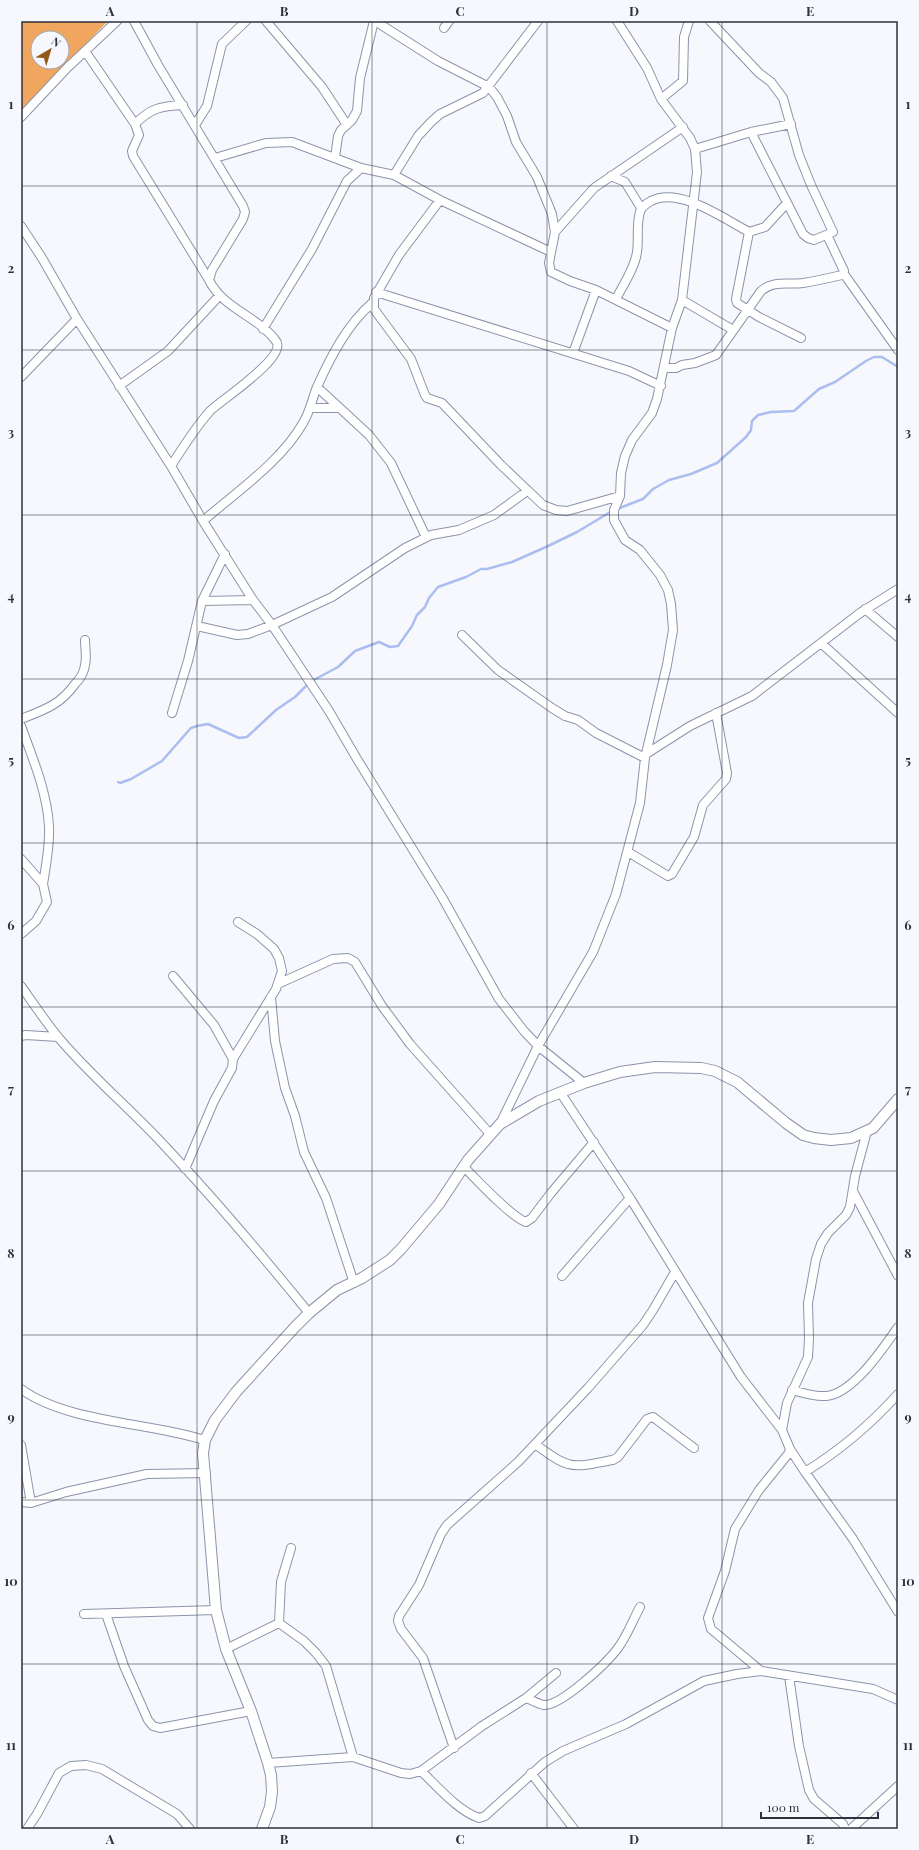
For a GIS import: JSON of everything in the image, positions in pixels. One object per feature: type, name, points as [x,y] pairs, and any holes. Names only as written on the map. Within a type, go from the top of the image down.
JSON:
[{"type":"street","points":[[21,117],[67,68],[117,21]]},
{"type":"street","points":[[134,21],[158,65],[239,197],[245,212],[243,219],[212,270],[209,280]]},
{"type":"street","points":[[195,125],[207,106],[212,92],[222,44],[224,40],[246,21]]},
{"type":"street","points":[[266,21],[322,88],[347,125]]},
{"type":"street","points":[[335,158],[338,136],[352,120],[357,111],[360,78],[375,21],[438,61],[489,87],[502,107],[516,142],[537,177],[552,214],[555,232],[549,267],[551,272],[616,299],[672,328]]},
{"type":"street","points":[[394,175],[415,140],[431,122],[440,114],[483,93],[489,87],[538,21]]},
{"type":"street","points":[[262,1829],[269,1812],[272,1792],[268,1763],[251,1711],[226,1649],[216,1610],[206,1473],[203,1453],[205,1440],[215,1420],[236,1392],[309,1313],[337,1290],[354,1282],[390,1260],[401,1249],[439,1204],[464,1167],[500,1124],[538,1046],[593,952],[616,894],[640,803],[646,756],[672,637],[671,604],[668,590],[660,575],[640,550],[625,540],[614,520],[614,510],[620,496],[621,473],[625,456],[632,440],[652,413],[661,386],[672,328],[682,300],[697,172],[695,149],[690,138],[661,99],[647,68],[618,21]]},
{"type":"street","points":[[661,99],[683,81],[684,37],[689,21]]},
{"type":"street","points":[[710,21],[745,59],[778,89],[786,104],[799,155],[833,232],[814,240],[803,234],[751,132]]},
{"type":"street","points":[[85,51],[135,124],[139,135],[132,151],[133,156],[219,296],[263,329],[276,341],[278,345],[278,350],[273,358],[260,371],[211,410],[196,428],[171,466]]},
{"type":"street","points":[[135,124],[150,111],[160,107],[183,105]]},
{"type":"street","points":[[695,149],[751,132],[791,124]]},
{"type":"street","points":[[555,232],[594,188],[683,127]]},
{"type":"street","points":[[215,158],[266,143],[292,142],[361,168],[394,175],[440,200],[551,252]]},
{"type":"street","points":[[263,329],[312,249],[347,181],[361,168]]},
{"type":"street","points":[[611,176],[625,182],[642,208],[638,231],[637,252],[633,264],[616,299]]},
{"type":"street","points":[[642,208],[656,199],[668,197],[681,198],[694,203],[750,232],[765,227],[787,203]]},
{"type":"street","points":[[203,521],[260,472],[290,442],[303,423],[317,387],[347,330],[360,314],[372,304],[376,292],[398,255],[440,200]]},
{"type":"street","points":[[21,226],[42,258],[77,319],[171,466],[203,521],[253,600],[329,711],[356,759],[442,898],[499,999],[538,1046],[584,1083]]},
{"type":"street","points":[[750,232],[736,299],[741,306],[747,310],[801,338]]},
{"type":"street","points":[[827,235],[844,274],[898,350]]},
{"type":"street","points":[[664,368],[676,368],[716,356],[747,310],[767,286],[774,284],[802,283],[844,274]]},
{"type":"street","points":[[573,354],[596,290]]},
{"type":"street","points":[[376,292],[629,371],[661,386]]},
{"type":"street","points":[[119,386],[168,351],[219,296]]},
{"type":"street","points":[[682,300],[733,330]]},
{"type":"street","points":[[372,304],[374,309],[411,359],[425,395],[432,400],[442,403],[527,491],[543,505],[556,510],[567,511],[620,496]]},
{"type":"street","points":[[21,377],[77,319]]},
{"type":"street","points":[[317,387],[369,435],[390,463],[426,537]]},
{"type":"street","points":[[310,408],[339,408]]},
{"type":"street","points":[[197,626],[237,635],[248,634],[272,626],[332,597],[405,548],[426,537],[459,530],[494,515],[527,491]]},
{"type":"street","points":[[172,713],[181,688],[202,601],[225,554]]},
{"type":"street","points":[[646,756],[690,726],[752,696],[865,609],[898,589]]},
{"type":"street","points":[[202,601],[253,600]]},
{"type":"street","points":[[865,609],[898,637]]},
{"type":"street","points":[[462,635],[498,670],[552,708],[578,720],[596,733],[646,756]]},
{"type":"street","points":[[21,719],[50,708],[62,700],[72,689],[81,677],[85,665],[85,640]]},
{"type":"street","points":[[821,643],[898,713]]},
{"type":"street","points":[[628,852],[668,876],[672,874],[686,853],[694,837],[703,805],[726,779],[727,773],[716,713]]},
{"type":"street","points":[[21,726],[40,780],[47,808],[49,840],[43,884],[47,902],[36,921],[21,934]]},
{"type":"street","points":[[21,859],[43,884]]},
{"type":"street","points":[[185,1169],[214,1101],[232,1068],[233,1059],[280,983],[282,971],[279,958],[274,949],[257,934],[238,922]]},
{"type":"street","points":[[280,983],[334,959],[348,958],[355,962],[382,1006],[410,1044],[491,1135]]},
{"type":"street","points":[[173,976],[214,1025],[233,1059]]},
{"type":"street","points":[[21,986],[58,1037],[185,1169],[264,1258],[309,1313]]},
{"type":"street","points":[[271,996],[275,1041],[285,1088],[295,1116],[304,1152],[326,1198],[354,1282]]},
{"type":"street","points":[[21,1036],[58,1037]]},
{"type":"street","points":[[500,1124],[539,1101],[584,1083],[620,1072],[655,1067],[701,1068],[714,1071],[738,1082],[786,1123],[803,1135],[814,1138],[831,1140],[851,1138],[867,1131],[873,1128],[898,1098]]},
{"type":"street","points":[[560,1092],[630,1198],[740,1377],[782,1430],[790,1449],[853,1539],[898,1612]]},
{"type":"street","points":[[782,1430],[786,1403],[808,1357],[808,1303],[816,1259],[821,1244],[828,1233],[846,1215],[850,1207],[855,1176],[867,1131]]},
{"type":"street","points":[[464,1167],[520,1220],[526,1222],[532,1218],[594,1142]]},
{"type":"street","points":[[853,1191],[898,1276]]},
{"type":"street","points":[[562,1276],[630,1198]]},
{"type":"street","points":[[454,1748],[423,1658],[401,1629],[398,1621],[399,1616],[419,1585],[440,1534],[447,1525],[518,1462],[588,1388],[643,1324],[675,1272]]},
{"type":"street","points":[[792,1390],[827,1396],[838,1392],[859,1377],[880,1352],[898,1326]]},
{"type":"street","points":[[21,1389],[31,1396],[60,1407],[95,1417],[205,1440]]},
{"type":"street","points":[[805,1472],[824,1460],[854,1437],[884,1410],[898,1394]]},
{"type":"street","points":[[535,1444],[562,1462],[569,1464],[578,1465],[613,1460],[618,1457],[647,1419],[653,1417],[694,1448]]},
{"type":"street","points":[[21,1445],[30,1503]]},
{"type":"street","points":[[761,1671],[711,1629],[708,1618],[725,1571],[735,1529],[759,1490],[789,1453],[790,1449]]},
{"type":"street","points":[[21,1502],[30,1503],[66,1492],[147,1474],[206,1473]]},
{"type":"street","points":[[279,1623],[281,1582],[291,1548]]},
{"type":"street","points":[[526,1698],[544,1705],[554,1703],[563,1698],[594,1672],[618,1648],[640,1607]]},
{"type":"street","points":[[84,1614],[216,1610]]},
{"type":"street","points":[[106,1614],[124,1666],[148,1720],[153,1726],[160,1728],[178,1726],[251,1711]]},
{"type":"street","points":[[226,1649],[279,1623]]},
{"type":"street","points":[[279,1623],[304,1641],[326,1666],[353,1757]]},
{"type":"street","points":[[421,1771],[456,1804],[473,1816],[479,1818],[485,1816],[531,1773],[563,1751],[626,1724],[704,1681],[761,1671],[874,1689],[898,1700]]},
{"type":"street","points":[[268,1763],[353,1757],[400,1773],[410,1774],[421,1771],[482,1726],[526,1698],[556,1673]]},
{"type":"street","points":[[790,1676],[799,1746],[809,1790],[814,1799],[843,1824],[845,1829]]},
{"type":"street","points":[[26,1829],[37,1814],[59,1773],[71,1766],[86,1764],[102,1769],[177,1814],[190,1829]]},
{"type":"street","points":[[531,1773],[573,1828]]},
{"type":"street","points":[[850,1829],[898,1786]]},
{"type":"shaded area","points":[[21,21],[108,21],[70,60],[70,30],[30,30],[30,70],[60,70],[21,110]]},
{"type":"waterway","points":[[617,509],[643,499],[653,489],[669,480],[691,474],[717,463],[746,437],[751,430],[752,421],[758,415],[771,412],[794,411],[819,389],[835,382],[874,357],[882,357],[898,367]]},
{"type":"waterway","points":[[118,782],[120,783],[131,779],[162,761],[191,728],[208,724],[239,738],[247,737],[276,710],[295,697],[310,682],[338,667],[355,651],[379,642],[390,647],[398,646],[412,626],[417,615],[425,607],[429,598],[438,587],[466,577],[481,569],[487,569],[512,562],[577,532],[612,511]]}]
